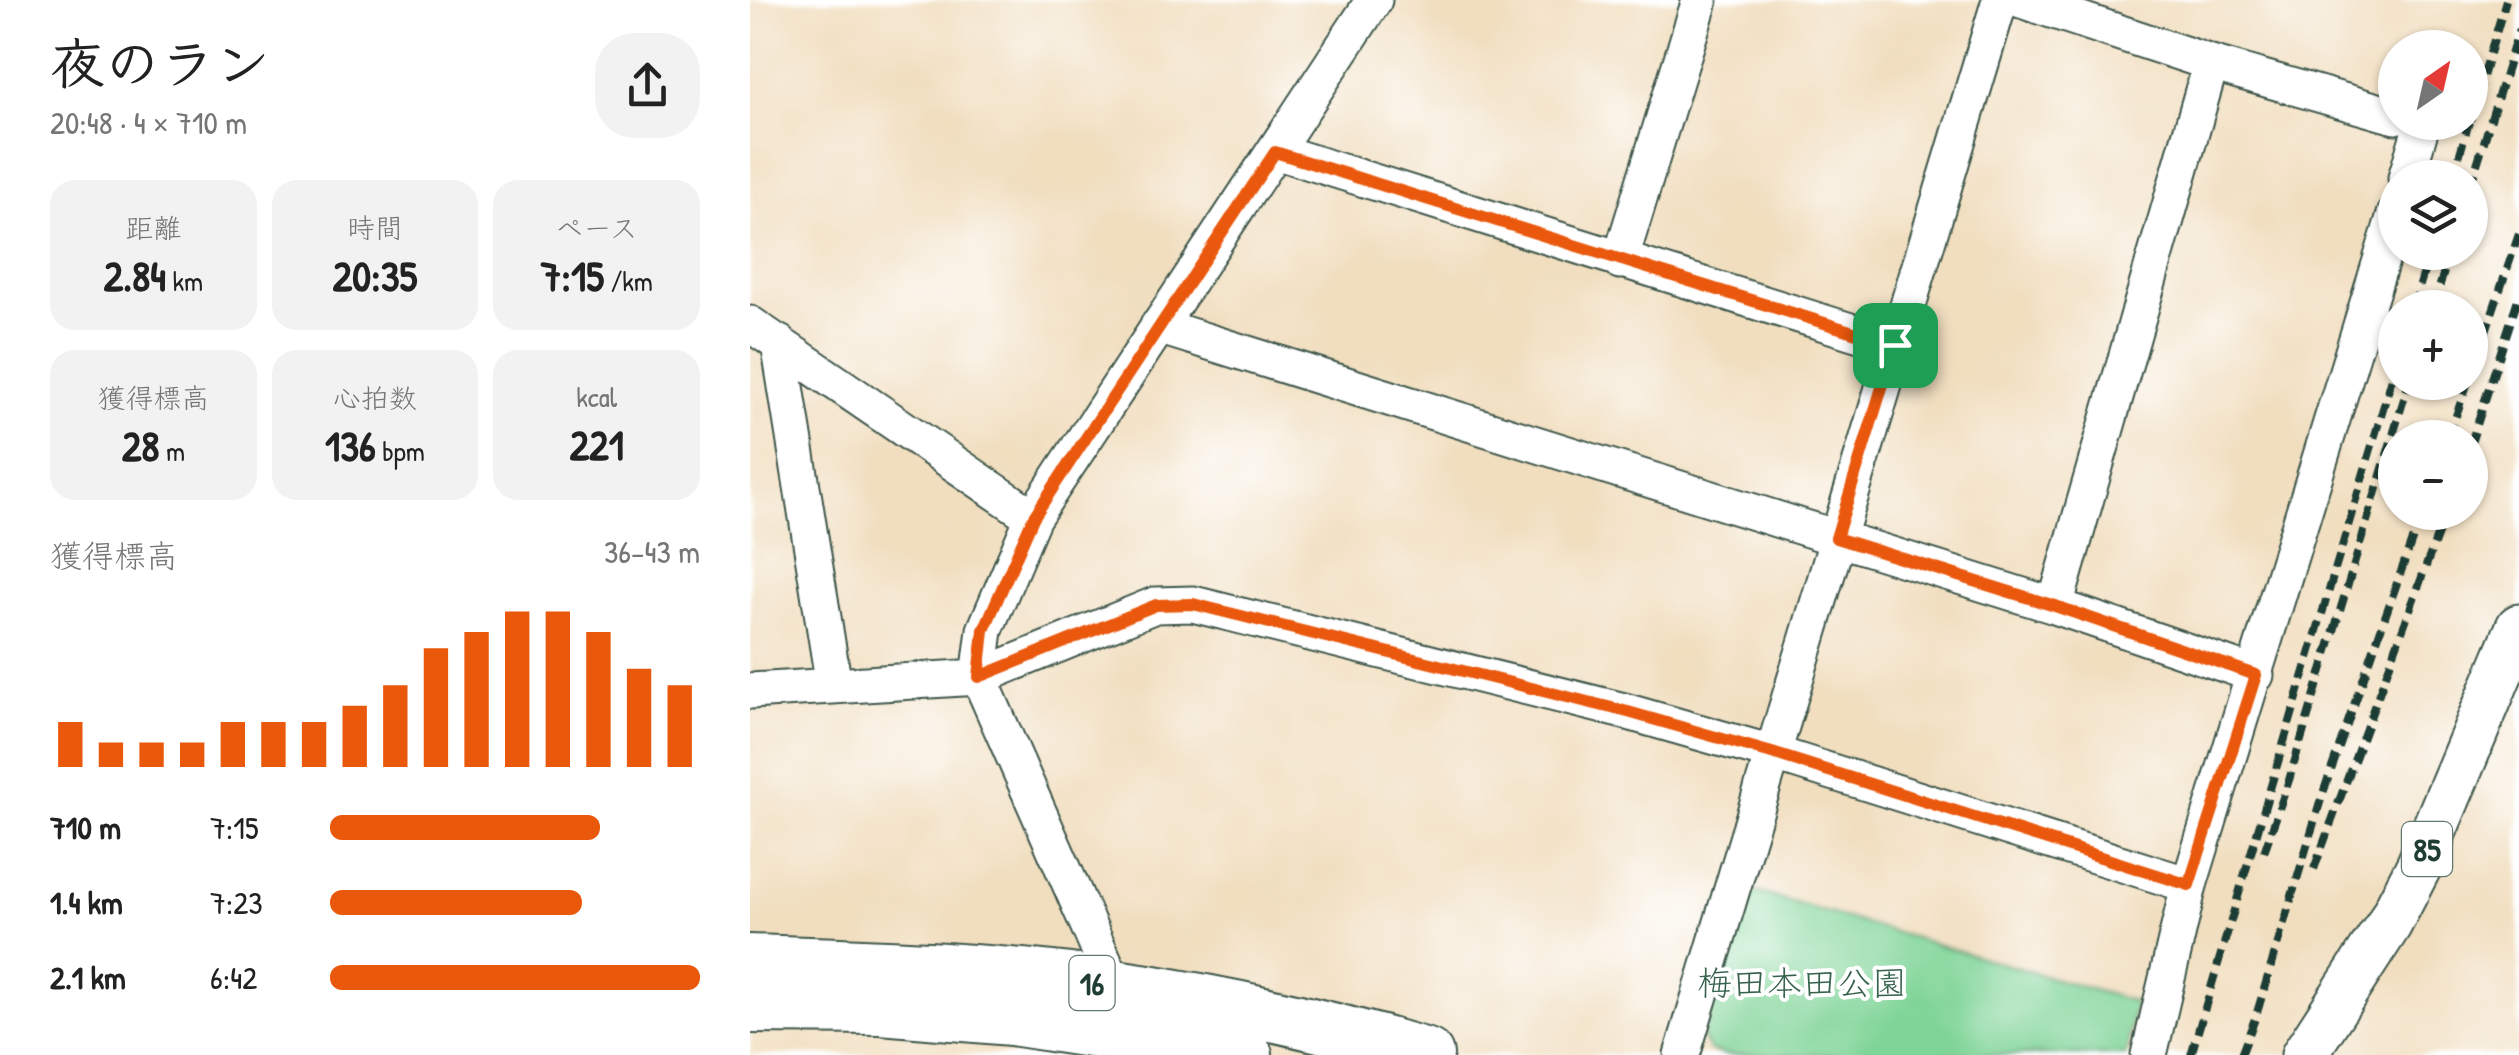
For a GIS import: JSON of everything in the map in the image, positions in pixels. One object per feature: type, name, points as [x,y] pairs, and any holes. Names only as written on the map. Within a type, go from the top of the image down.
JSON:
[{"type":"highway","name":"16","points":[[750,961],[897,965],[1115,986],[1246,1009],[1427,1055]]},
{"type":"highway","name":"16","points":[[750,1007],[881,1008],[1012,1019],[1235,1054]]},
{"type":"main road","name":"85","points":[[2304,1055],[2389,924],[2420,866],[2519,627]]},
{"type":"street","points":[[1115,986],[979,677],[984,630],[1033,518],[1374,0]]},
{"type":"street","points":[[1620,261],[1700,0]]},
{"type":"street","points":[[1682,1055],[2000,0]]},
{"type":"street","points":[[2021,0],[2211,63],[2378,111]]},
{"type":"street","points":[[2055,606],[2211,63]]},
{"type":"street","points":[[1275,152],[1895,345]]},
{"type":"street","points":[[2148,1055],[2189,885],[2378,270]]},
{"type":"street","points":[[1158,326],[2055,606],[2256,675]]},
{"type":"street","points":[[764,333],[1033,518]]},
{"type":"street","points":[[764,333],[834,686]]},
{"type":"street","points":[[750,691],[979,677],[1156,605],[1193,604],[1628,712],[1772,753],[2189,885]]},
{"type":"green space","name":"梅田本田公園","points":[[1753,891],[2135,1002],[2126,1055],[1727,1055],[1710,1051],[1702,1037]]},
{"type":"railway","points":[[2488,60],[2506,0]]},
{"type":"railway","points":[[2478,160],[2519,29]]},
{"type":"railway","points":[[2458,160],[2464,140]]},
{"type":"railway","points":[[2488,325],[2519,234]]},
{"type":"railway","points":[[2418,290],[2425,270]]},
{"type":"railway","points":[[2438,290],[2445,270]]},
{"type":"railway","points":[[2478,420],[2519,296]]},
{"type":"railway","points":[[2191,1055],[2385,400]]},
{"type":"railway","points":[[2264,852],[2404,400]]},
{"type":"railway","points":[[2454,420],[2462,400]]},
{"type":"railway","points":[[2241,1055],[2322,796],[2416,530]]},
{"type":"railway","points":[[2314,869],[2439,530]]},
{"type":"route","points":[[1275,152],[1895,345],[1836,538],[2055,606],[2256,675],[2189,885],[1772,753],[1628,712],[1193,604],[1156,605],[979,677],[984,630],[1033,518],[1275,152]]}]
